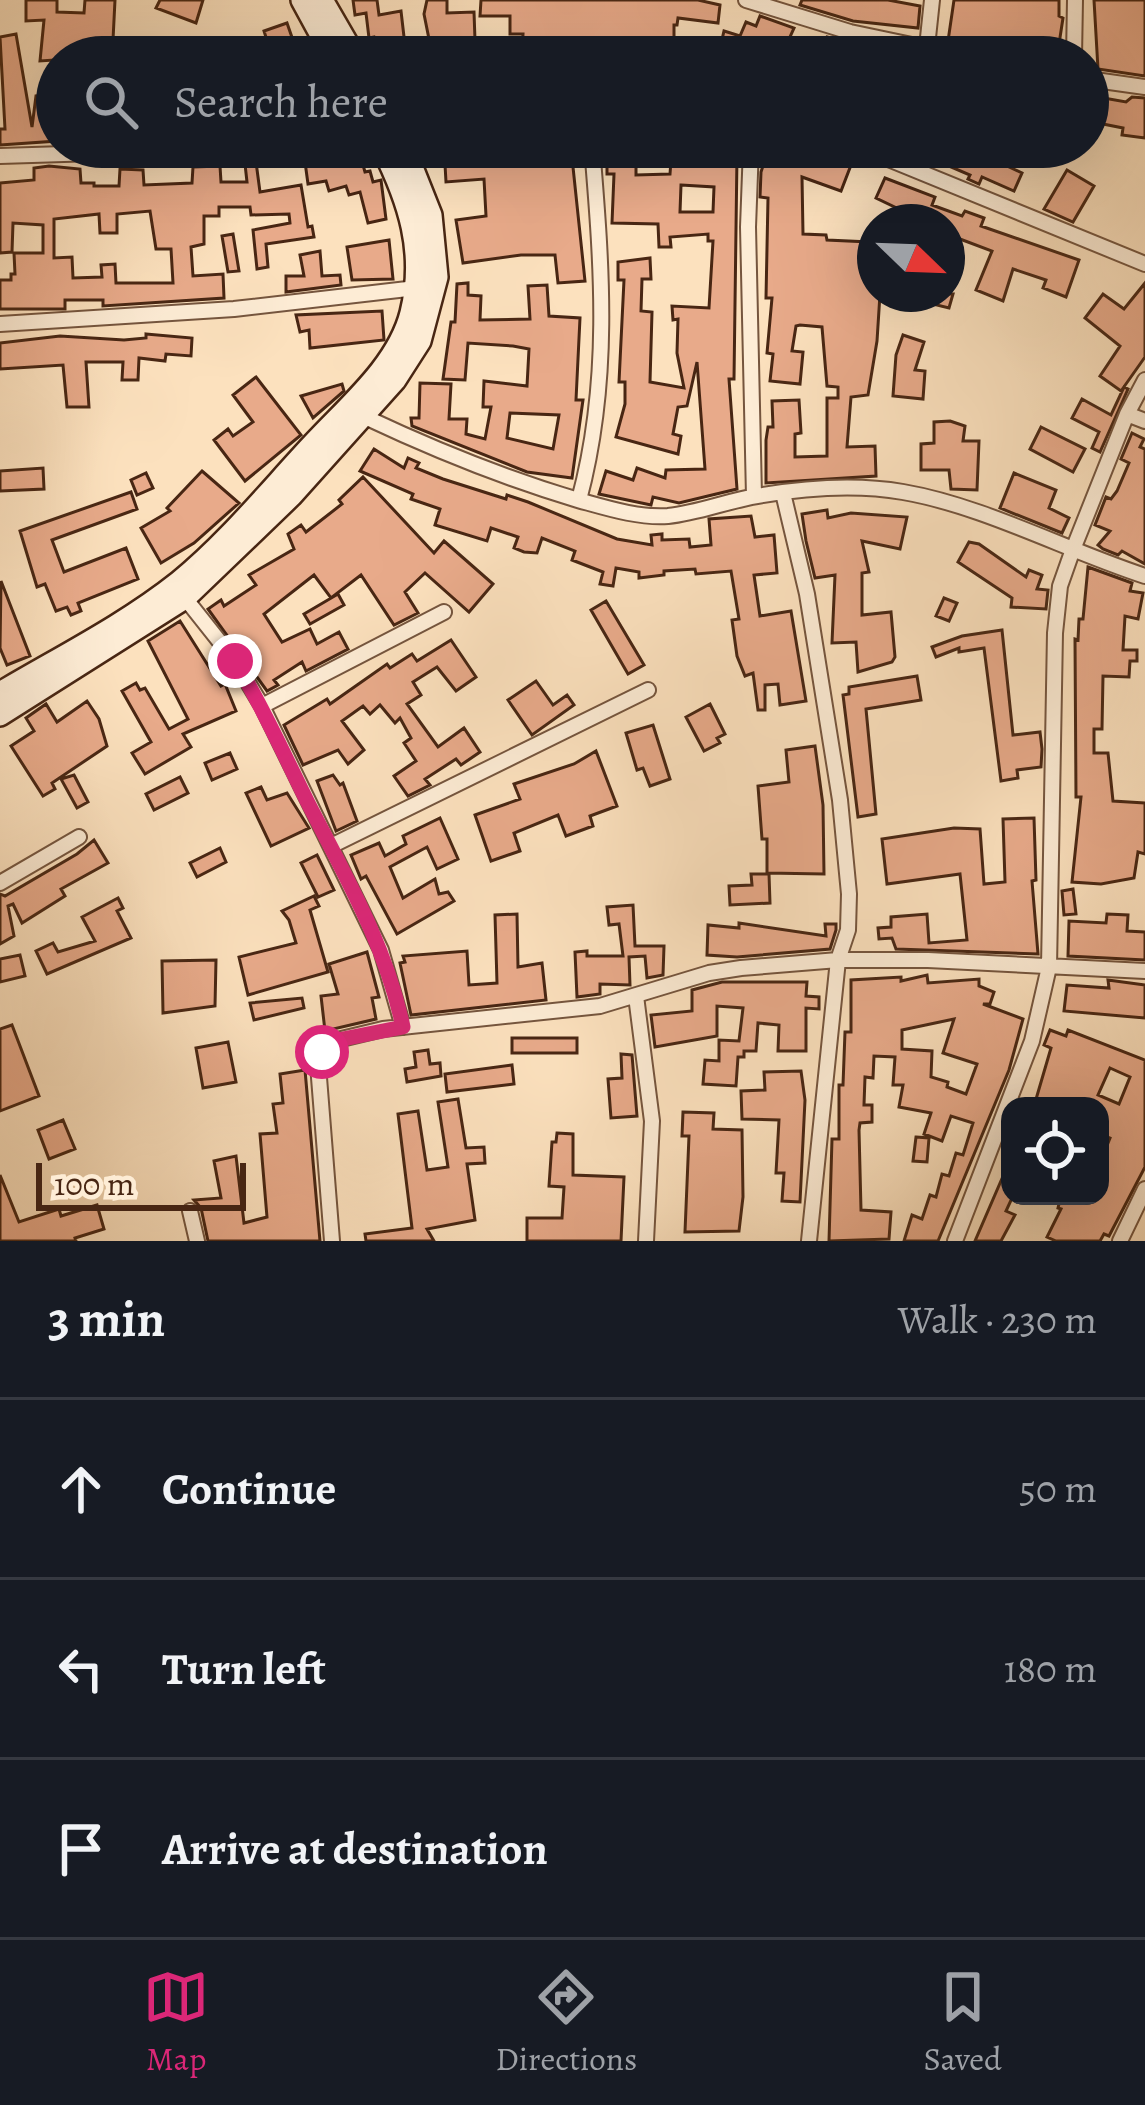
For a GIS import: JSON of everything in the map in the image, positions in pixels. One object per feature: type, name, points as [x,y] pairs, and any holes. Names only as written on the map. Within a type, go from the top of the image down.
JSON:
[{"type":"main road","points":[[302,0],[322,36]]},
{"type":"main road","points":[[322,0],[343,36]]},
{"type":"main road","points":[[0,715],[185,598],[330,440],[384,366],[403,335],[416,288],[414,222],[393,168]]},
{"type":"main road","points":[[0,693],[182,580],[330,440],[365,418],[421,341],[435,296],[435,236],[411,168]]},
{"type":"street","points":[[746,0],[872,36]]},
{"type":"street","points":[[928,36],[932,0]]},
{"type":"street","points":[[1074,36],[1075,0]]},
{"type":"street","points":[[1109,82],[1145,87]]},
{"type":"street","points":[[0,156],[36,155]]},
{"type":"street","points":[[579,500],[591,457],[603,370],[594,168]]},
{"type":"street","points":[[750,168],[754,496]]},
{"type":"street","points":[[911,168],[1138,261]]},
{"type":"street","points":[[0,324],[193,313],[416,288]]},
{"type":"street","points":[[955,1241],[1032,1041],[1049,967],[1055,633],[1060,586],[1127,414],[1145,380]]},
{"type":"street","points":[[1127,414],[1145,421]]},
{"type":"street","points":[[365,418],[443,454],[620,512],[665,516],[783,493],[858,488],[902,492],[986,514],[1072,552],[1145,576]]},
{"type":"street","points":[[783,493],[829,717],[849,894],[809,1241]]},
{"type":"street","points":[[185,598],[235,661],[262,706],[381,950],[403,1027]]},
{"type":"street","points":[[262,706],[444,612]]},
{"type":"street","points":[[332,846],[648,690]]},
{"type":"street","points":[[0,883],[79,837]]},
{"type":"street","points":[[332,1241],[318,1065],[333,1041],[403,1027],[600,1006],[725,970],[838,960],[1145,970]]},
{"type":"street","points":[[636,996],[652,1121],[646,1241]]},
{"type":"street","points":[[1120,1241],[1145,1189]]},
{"type":"street","points":[[190,1211],[197,1241]]},
{"type":"building","points":[[26,0],[57,0],[57,12],[84,13],[85,0],[115,0],[113,36],[42,36],[44,20],[26,21]]},
{"type":"building","points":[[160,0],[203,0],[196,23],[156,8]]},
{"type":"building","points":[[353,0],[377,0],[379,15],[401,11],[404,36],[369,36],[366,13],[355,15]]},
{"type":"building","points":[[427,0],[447,0],[447,13],[474,12],[475,36],[428,36]]},
{"type":"building","points":[[481,0],[698,0],[720,5],[718,23],[678,18],[674,36],[523,36],[510,34],[510,16],[480,16]]},
{"type":"building","points":[[802,0],[888,0],[920,6],[918,28],[853,21],[800,5]]},
{"type":"building","points":[[954,0],[1059,0],[1060,36],[949,36]]},
{"type":"building","points":[[1094,0],[1145,0],[1145,76],[1109,71],[1109,36],[1096,36]]},
{"type":"building","points":[[760,16],[794,28],[790,36],[740,36],[746,22],[756,26]]},
{"type":"building","points":[[287,23],[292,36],[266,36],[264,31]]},
{"type":"building","points":[[16,34],[32,127],[36,96],[36,142],[0,145],[0,129],[5,129],[0,37]]},
{"type":"building","points":[[1145,98],[1145,138],[1122,135],[1123,128],[1109,125],[1109,99]]},
{"type":"building","points":[[36,168],[80,169],[81,183],[94,186],[119,186],[120,169],[143,170],[144,185],[192,183],[193,168],[220,168],[221,182],[247,182],[245,168],[257,168],[260,192],[301,185],[314,237],[266,244],[268,267],[257,269],[253,230],[290,223],[289,214],[251,215],[250,207],[219,207],[219,216],[204,216],[204,244],[191,247],[193,276],[223,274],[224,298],[103,306],[103,300],[65,300],[65,309],[0,309],[0,280],[11,280],[15,274],[14,253],[43,253],[43,225],[13,223],[12,252],[0,253],[0,183],[34,180]],"holes":[[[150,211],[156,249],[171,249],[173,283],[116,283],[115,264],[101,265],[102,277],[73,278],[72,257],[54,258],[54,219],[99,214],[100,233],[117,233],[117,214]]]},
{"type":"building","points":[[306,168],[364,168],[373,182],[381,180],[386,219],[368,223],[360,192],[349,195],[346,186],[329,191],[326,181],[308,184]]},
{"type":"building","points":[[445,168],[573,168],[585,281],[558,283],[555,255],[463,263],[456,220],[486,216],[484,179],[446,182]]},
{"type":"building","points":[[607,168],[636,168],[636,175],[670,174],[670,168],[737,168],[734,379],[729,379],[737,489],[679,503],[653,497],[651,505],[599,494],[606,471],[633,480],[637,468],[665,478],[666,470],[705,469],[697,362],[687,406],[678,407],[673,434],[681,436],[678,454],[616,437],[625,404],[625,382],[619,382],[624,280],[618,280],[618,262],[650,258],[651,279],[642,279],[641,311],[652,312],[650,382],[684,388],[677,353],[678,319],[673,320],[672,306],[709,308],[713,241],[708,241],[708,234],[670,237],[671,247],[659,247],[658,224],[612,223],[614,174],[607,174]],"holes":[[[681,185],[714,187],[713,212],[680,212]]]},
{"type":"building","points":[[762,168],[850,168],[841,191],[802,177],[803,234],[857,241],[857,312],[879,312],[868,395],[851,397],[847,447],[875,446],[876,476],[766,483],[772,401],[799,400],[801,433],[795,434],[795,457],[827,456],[827,398],[838,398],[838,387],[827,386],[822,327],[800,325],[792,351],[803,352],[800,384],[770,381],[768,198],[760,197]]},
{"type":"building","points":[[954,168],[1011,168],[1022,173],[1014,191],[982,177],[979,184],[968,179],[970,175]]},
{"type":"building","points":[[1067,170],[1094,186],[1073,222],[1044,209]]},
{"type":"building","points":[[885,178],[935,197],[932,204],[888,204],[876,198]]},
{"type":"building","points":[[965,211],[984,218],[981,226],[1079,260],[1066,297],[1043,288],[1046,280],[1013,269],[1003,301],[976,290],[992,251],[965,241]]},
{"type":"building","points":[[233,234],[239,271],[228,272],[222,236]]},
{"type":"building","points":[[389,240],[393,279],[352,280],[347,247]]},
{"type":"building","points":[[320,251],[322,276],[340,275],[341,285],[286,292],[286,276],[304,276],[300,255]]},
{"type":"building","points":[[468,283],[468,295],[481,296],[480,320],[530,319],[528,286],[547,285],[549,316],[580,318],[576,400],[583,400],[572,478],[527,472],[412,426],[411,418],[419,418],[420,383],[451,384],[449,419],[467,419],[466,434],[485,439],[491,407],[483,407],[484,381],[527,386],[529,349],[513,346],[468,343],[465,380],[443,379],[457,284]],"holes":[[[510,413],[559,415],[553,449],[507,438]]]},
{"type":"building","points":[[1145,283],[1145,357],[1121,391],[1100,376],[1120,346],[1085,318],[1103,294],[1124,309]]},
{"type":"building","points":[[382,311],[384,340],[310,348],[309,330],[300,332],[296,315]]},
{"type":"building","points":[[146,334],[192,338],[191,356],[166,354],[165,361],[139,358],[138,380],[122,380],[123,362],[86,362],[89,407],[67,407],[63,365],[0,369],[0,343],[60,336],[124,340],[146,338]]},
{"type":"building","points":[[903,335],[924,342],[915,370],[925,371],[923,399],[893,396],[896,355]]},
{"type":"building","points":[[256,377],[301,435],[245,481],[214,440],[228,429],[233,436],[253,422],[233,395]]},
{"type":"building","points":[[342,384],[344,391],[313,418],[301,396]]},
{"type":"building","points":[[1124,387],[1128,389],[1100,452],[1092,448],[1099,432],[1072,418],[1082,399],[1111,415]]},
{"type":"building","points":[[934,422],[965,426],[963,441],[979,441],[977,490],[951,489],[949,470],[921,470],[921,444],[934,443]]},
{"type":"building","points":[[1041,427],[1085,449],[1073,472],[1030,449]]},
{"type":"building","points":[[1132,433],[1144,439],[1140,447],[1145,449],[1145,564],[1122,551],[1118,555],[1103,549],[1098,545],[1110,531],[1095,525],[1106,497],[1111,499],[1117,491],[1129,463],[1121,459]]},
{"type":"building","points":[[374,449],[404,468],[408,458],[419,463],[416,468],[443,479],[528,502],[617,539],[652,545],[651,535],[662,534],[662,540],[689,539],[690,547],[711,545],[709,519],[751,516],[755,537],[774,535],[777,573],[754,575],[760,616],[791,611],[806,701],[780,705],[778,684],[765,685],[765,710],[758,710],[753,673],[745,676],[737,656],[732,620],[739,619],[731,571],[664,571],[664,575],[639,578],[639,572],[616,568],[613,586],[600,584],[603,572],[572,560],[575,551],[542,538],[537,553],[524,552],[514,548],[518,537],[491,528],[487,541],[435,525],[440,509],[360,471]]},
{"type":"building","points":[[43,468],[44,489],[0,491],[0,471]]},
{"type":"building","points":[[202,471],[239,503],[194,543],[161,563],[141,528],[170,511],[167,508]]},
{"type":"building","points":[[146,473],[153,488],[137,495],[131,480]]},
{"type":"building","points":[[1014,473],[1056,490],[1049,508],[1069,518],[1062,533],[1000,508]]},
{"type":"building","points":[[363,477],[434,553],[444,541],[493,584],[469,612],[425,573],[405,592],[418,613],[394,625],[361,575],[331,598],[314,575],[264,614],[282,642],[310,629],[317,644],[339,632],[348,649],[306,671],[302,662],[274,680],[278,685],[267,691],[208,609],[221,600],[224,606],[256,585],[249,575],[294,549],[288,534],[301,525],[306,532],[342,504],[339,500]]},
{"type":"building","points":[[131,492],[137,509],[52,540],[64,572],[126,548],[138,579],[78,603],[81,611],[71,615],[67,607],[56,611],[45,584],[37,587],[20,531]]},
{"type":"building","points":[[827,510],[828,518],[851,513],[907,517],[900,549],[862,541],[869,572],[862,573],[862,615],[891,612],[892,662],[858,672],[856,642],[832,643],[835,575],[815,578],[802,514]]},
{"type":"building","points":[[969,542],[1026,577],[1029,570],[1042,575],[1037,589],[1048,590],[1046,609],[1011,607],[1012,598],[958,562]]},
{"type":"building","points":[[1088,567],[1132,583],[1130,591],[1143,593],[1138,619],[1125,616],[1123,650],[1137,650],[1137,661],[1130,661],[1129,677],[1103,676],[1102,729],[1094,729],[1094,753],[1108,753],[1113,801],[1145,803],[1145,854],[1138,852],[1134,878],[1101,884],[1072,882],[1081,797],[1076,797],[1075,639],[1079,619],[1083,619]]},
{"type":"building","points":[[1,581],[30,656],[7,665],[0,648]]},
{"type":"building","points":[[338,594],[344,605],[310,624],[304,614]]},
{"type":"building","points":[[944,598],[957,603],[949,621],[936,616]]},
{"type":"building","points":[[606,601],[644,665],[628,674],[591,610]]},
{"type":"building","points":[[180,621],[221,686],[225,684],[236,711],[183,734],[191,747],[145,774],[132,753],[151,742],[122,691],[136,683],[140,690],[145,688],[169,729],[188,719],[148,641]]},
{"type":"building","points":[[1002,630],[1013,735],[1040,732],[1042,749],[1041,767],[1017,770],[1018,778],[1001,781],[984,648],[959,652],[959,648],[936,657],[932,647],[962,636]]},
{"type":"building","points":[[451,640],[476,677],[456,691],[437,667],[413,682],[421,695],[407,704],[438,747],[464,728],[480,752],[461,765],[456,759],[425,779],[430,785],[408,796],[394,776],[416,761],[404,743],[411,738],[400,718],[395,723],[380,705],[370,714],[363,706],[342,721],[364,750],[348,764],[338,750],[303,765],[284,725],[327,699],[330,704],[387,664],[390,668],[412,654],[417,661]]},
{"type":"building","points":[[917,676],[921,700],[866,709],[876,814],[858,817],[843,695],[849,694],[849,687]]},
{"type":"building","points":[[536,681],[553,705],[567,695],[574,705],[532,735],[508,700]]},
{"type":"building","points":[[87,701],[99,719],[107,746],[52,783],[55,789],[43,796],[11,746],[34,731],[26,718],[46,704],[57,722]]},
{"type":"building","points":[[710,704],[725,734],[717,738],[720,743],[704,751],[686,717]]},
{"type":"building","points":[[653,725],[670,779],[650,786],[643,768],[637,770],[626,733]]},
{"type":"building","points":[[815,746],[823,805],[824,874],[767,873],[758,786],[789,782],[786,750]]},
{"type":"building","points":[[596,751],[617,806],[590,816],[593,826],[566,836],[558,815],[514,833],[520,851],[491,861],[475,815],[520,799],[514,784],[574,764]]},
{"type":"building","points":[[230,753],[237,769],[212,780],[205,763]]},
{"type":"building","points":[[74,775],[88,802],[77,808],[61,779]]},
{"type":"building","points":[[333,775],[343,783],[357,821],[336,831],[317,781]]},
{"type":"building","points":[[180,777],[188,793],[154,810],[146,794]]},
{"type":"building","points":[[261,787],[267,800],[287,793],[309,828],[271,846],[246,793]]},
{"type":"building","points":[[440,818],[458,859],[437,869],[427,847],[390,867],[403,898],[435,879],[439,894],[448,892],[454,901],[397,934],[351,855],[379,843],[385,856],[406,844],[403,836]]},
{"type":"building","points":[[1034,818],[1036,880],[1032,881],[1038,954],[896,949],[892,938],[879,939],[878,928],[891,927],[891,917],[927,914],[929,943],[967,940],[960,874],[887,884],[882,839],[954,828],[980,829],[984,884],[1005,882],[1003,819]]},
{"type":"building","points":[[94,840],[108,863],[61,889],[65,896],[22,923],[13,904],[8,906],[14,936],[0,944],[0,894],[5,896]]},
{"type":"building","points":[[220,848],[226,862],[197,877],[190,863]]},
{"type":"building","points":[[317,855],[334,890],[318,897],[301,863]]},
{"type":"building","points":[[751,874],[769,874],[770,903],[730,905],[729,886],[752,885]]},
{"type":"building","points":[[1073,889],[1076,914],[1064,915],[1062,891]]},
{"type":"building","points":[[314,896],[319,906],[310,910],[328,972],[248,995],[239,957],[296,943],[282,911]]},
{"type":"building","points":[[118,898],[123,908],[117,911],[131,938],[47,974],[36,951],[53,943],[58,952],[95,941],[82,917]]},
{"type":"building","points":[[633,905],[635,946],[664,946],[663,975],[647,978],[645,956],[629,957],[630,985],[600,984],[600,994],[577,997],[575,952],[623,956],[619,924],[609,925],[607,907]]},
{"type":"building","points":[[517,914],[518,967],[542,963],[546,1000],[411,1015],[400,963],[405,962],[403,956],[467,951],[469,985],[497,983],[495,915]]},
{"type":"building","points":[[1107,914],[1128,915],[1127,931],[1145,932],[1145,960],[1068,956],[1069,921],[1106,923]]},
{"type":"building","points":[[739,923],[826,936],[825,924],[836,924],[836,930],[830,949],[707,955],[708,925],[739,928]]},
{"type":"building","points":[[367,952],[379,997],[372,998],[376,1019],[325,1031],[321,996],[338,994],[329,964]]},
{"type":"building","points":[[20,955],[25,976],[0,982],[0,959]]},
{"type":"building","points":[[216,960],[215,1006],[163,1013],[162,961]]},
{"type":"building","points":[[927,975],[928,983],[979,979],[979,986],[994,992],[990,1004],[983,1004],[1023,1019],[1009,1070],[938,1241],[904,1241],[912,1215],[922,1219],[930,1195],[936,1197],[942,1174],[949,1176],[956,1153],[963,1155],[973,1123],[951,1116],[942,1141],[924,1134],[931,1113],[899,1107],[903,1085],[893,1085],[895,1057],[874,1056],[873,1078],[865,1077],[864,1105],[872,1105],[872,1122],[860,1123],[859,1130],[861,1210],[891,1212],[889,1239],[829,1241],[832,1139],[839,1139],[839,1085],[843,1085],[845,1032],[851,1032],[851,980],[901,977],[901,981]],"holes":[[[954,1019],[943,1053],[977,1064],[966,1094],[931,1077],[932,1051],[902,1049],[902,1030]]]},
{"type":"building","points":[[1108,980],[1145,985],[1145,1018],[1064,1011],[1067,985],[1109,988]]},
{"type":"building","points":[[722,982],[807,982],[806,996],[819,997],[819,1009],[806,1008],[806,1051],[778,1051],[779,1025],[758,1023],[756,1051],[744,1051],[744,1057],[738,1057],[736,1086],[703,1084],[705,1060],[719,1061],[719,1040],[739,1041],[743,1008],[717,1006],[717,1036],[655,1047],[651,1015],[692,1011],[692,990]]},
{"type":"building","points":[[302,998],[304,1008],[254,1020],[250,1003]]},
{"type":"building","points":[[12,1025],[39,1096],[0,1111],[0,1029]]},
{"type":"building","points":[[1050,1030],[1066,1036],[1068,1030],[1145,1060],[1145,1167],[1109,1236],[1104,1234],[1100,1241],[1047,1237],[1059,1205],[1109,1205],[1109,1100],[1119,1104],[1130,1077],[1110,1068],[1098,1095],[1103,1097],[1037,1097],[1051,1048],[1044,1045]]},
{"type":"building","points":[[512,1038],[577,1038],[577,1053],[512,1053]]},
{"type":"building","points":[[228,1042],[236,1082],[203,1088],[196,1048]]},
{"type":"building","points":[[428,1050],[430,1064],[440,1063],[441,1076],[407,1082],[405,1069],[416,1067],[414,1052]]},
{"type":"building","points":[[621,1054],[632,1055],[637,1116],[611,1118],[608,1079],[622,1078]]},
{"type":"building","points":[[512,1065],[514,1084],[447,1092],[445,1074]]},
{"type":"building","points":[[305,1070],[320,1241],[208,1241],[201,1208],[194,1200],[221,1198],[214,1161],[236,1156],[244,1223],[267,1217],[260,1134],[277,1133],[273,1104],[283,1103],[280,1074]]},
{"type":"building","points":[[801,1071],[805,1100],[800,1202],[782,1201],[784,1173],[776,1173],[779,1120],[742,1119],[741,1091],[765,1090],[764,1072]]},
{"type":"building","points":[[458,1099],[466,1148],[484,1147],[485,1163],[467,1164],[475,1220],[427,1229],[434,1241],[366,1241],[365,1234],[412,1228],[398,1114],[418,1111],[427,1170],[448,1167],[438,1102]]},
{"type":"building","points":[[683,1112],[714,1113],[713,1129],[742,1130],[739,1231],[685,1232],[689,1136],[682,1136]]},
{"type":"building","points":[[63,1120],[75,1149],[49,1159],[38,1130]]},
{"type":"building","points":[[557,1133],[573,1134],[573,1175],[624,1177],[621,1241],[527,1241],[527,1218],[562,1218],[564,1187],[549,1186],[552,1142]]},
{"type":"building","points":[[916,1137],[929,1138],[927,1162],[913,1161]]},
{"type":"building","points":[[0,1175],[19,1222],[59,1209],[61,1216],[97,1205],[104,1229],[76,1241],[0,1241]]},
{"type":"building","points":[[1001,1181],[1001,1205],[1009,1205],[1006,1211],[1015,1215],[1001,1241],[975,1241]]},
{"type":"route","points":[[235,661],[262,706],[381,950],[403,1027],[333,1041],[322,1052]]}]
